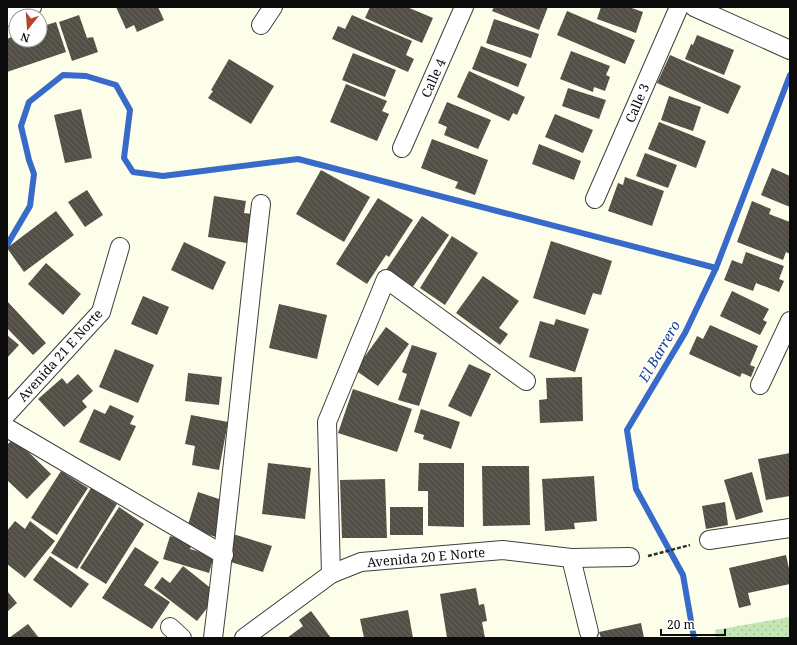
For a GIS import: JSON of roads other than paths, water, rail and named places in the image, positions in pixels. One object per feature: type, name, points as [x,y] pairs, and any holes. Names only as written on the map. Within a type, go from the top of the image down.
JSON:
[{"type":"street","points":[[7,17],[32,7]]},
{"type":"street","points":[[261,24],[273,7]]},
{"type":"street","name":"Calle 4","points":[[402,148],[464,7]]},
{"type":"street","name":"Calle 3","points":[[595,200],[678,7]]},
{"type":"street","points":[[694,7],[788,49]]},
{"type":"street","points":[[213,638],[224,555],[244,346],[261,204]]},
{"type":"street","name":"Avenida 21 E Norte","points":[[7,414],[101,312],[120,247]]},
{"type":"street","points":[[331,574],[327,422],[386,280],[526,381]]},
{"type":"street","points":[[760,385],[790,321]]},
{"type":"street","points":[[7,428],[224,555]]},
{"type":"street","points":[[701,542],[790,528]]},
{"type":"street","name":"Avenida 20 E Norte","points":[[244,638],[331,574],[361,562],[503,550],[571,558],[630,557]]},
{"type":"street","points":[[571,558],[589,632]]},
{"type":"waterway","points":[[7,245],[30,206],[34,174],[21,126],[29,102],[63,75],[86,76],[116,85],[130,110],[124,158],[133,172],[163,176],[298,159],[716,268]]},
{"type":"waterway","name":"El Barrero","points":[[694,638],[683,575],[636,489],[627,430],[685,333],[716,268],[790,75]]}]
